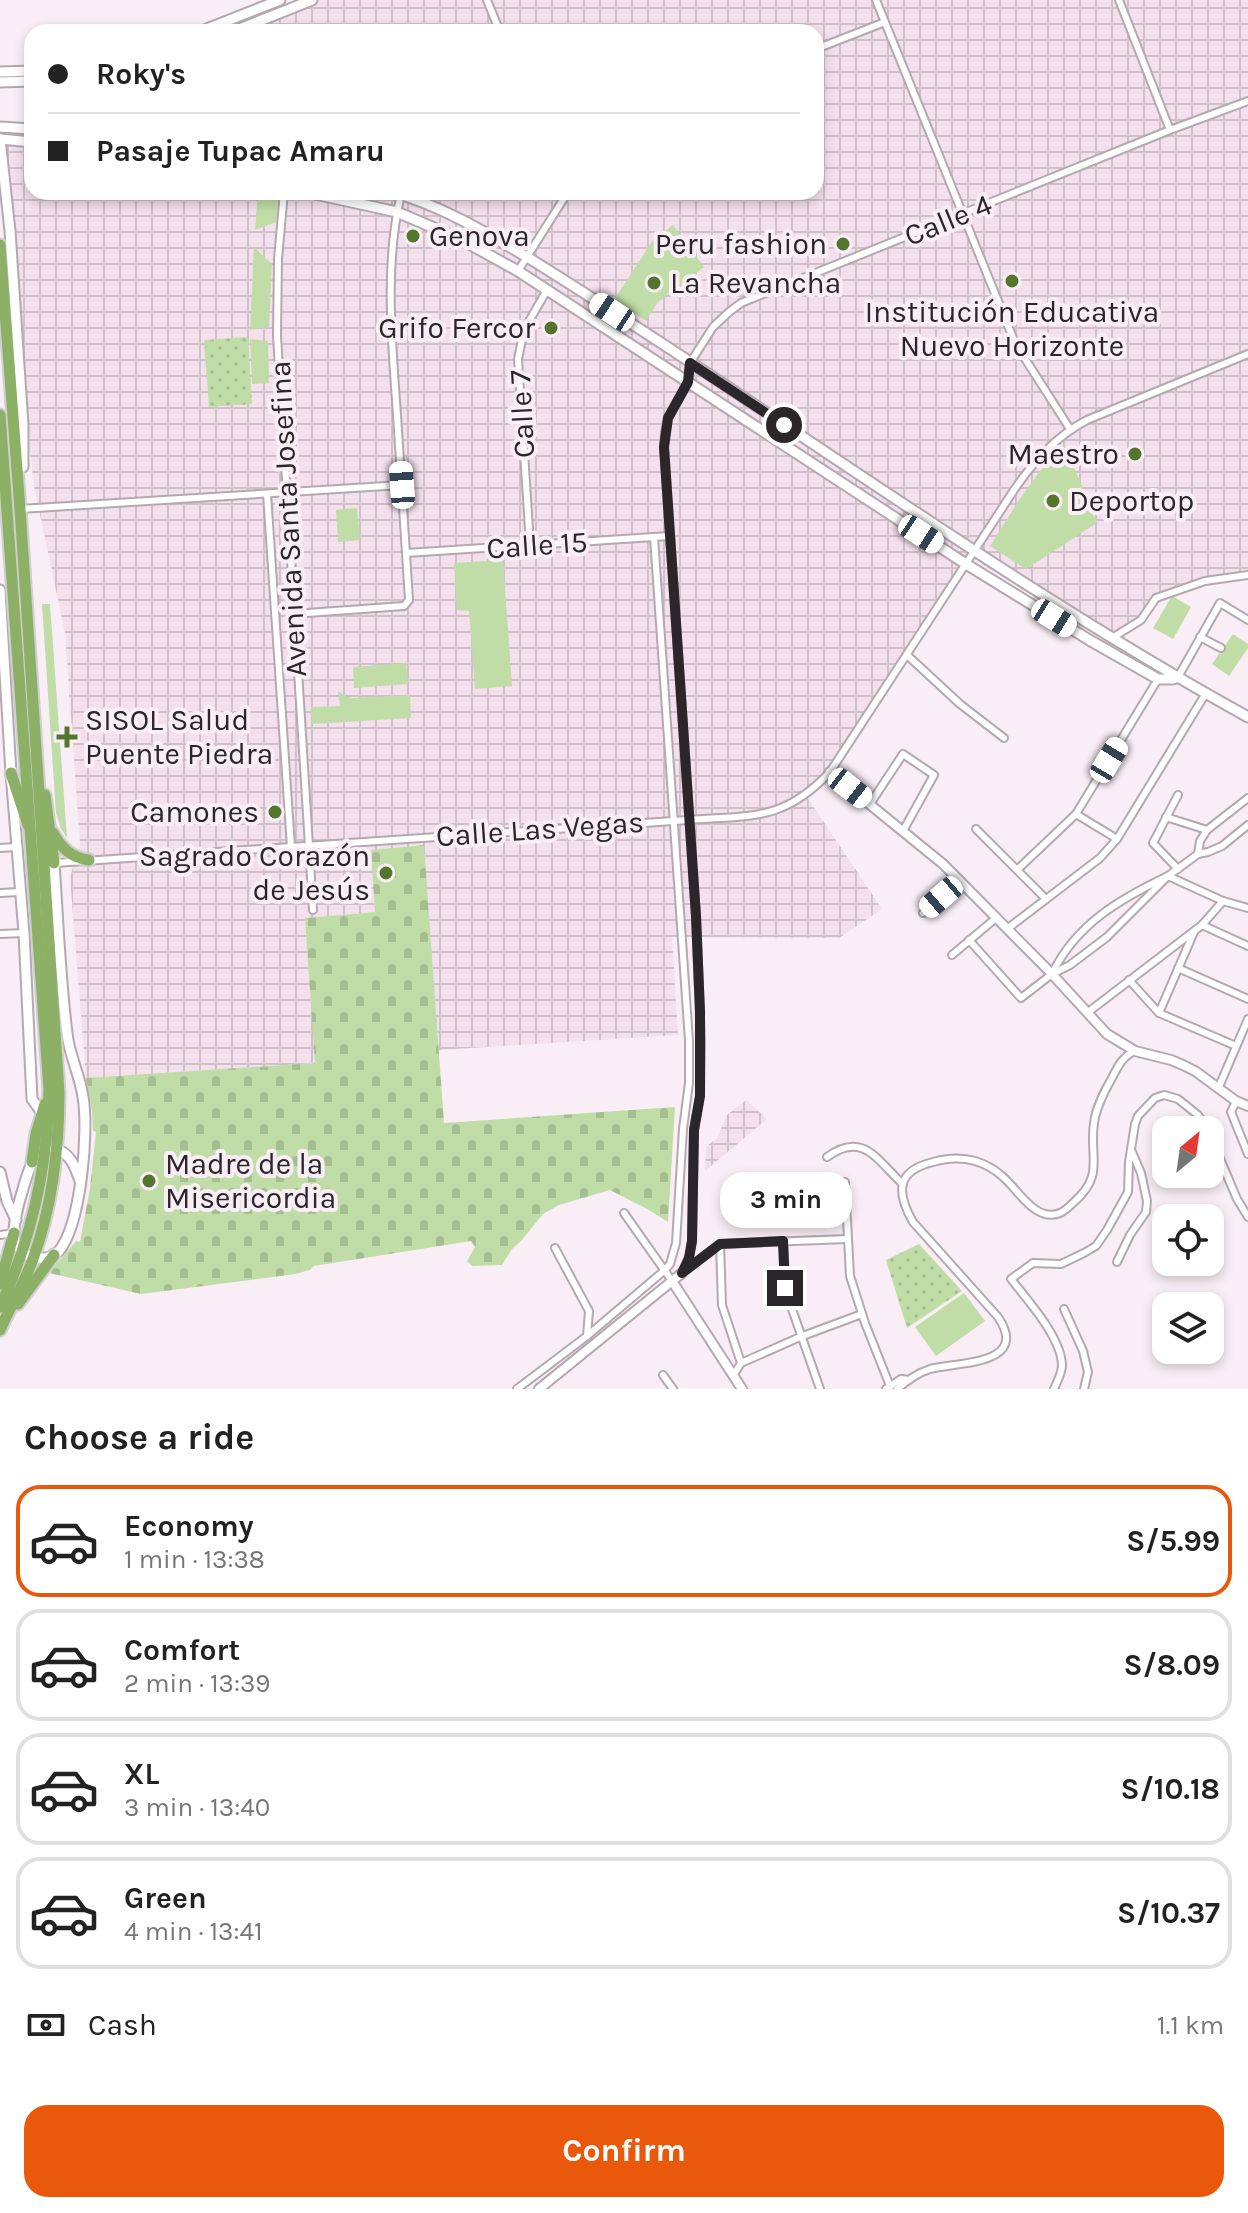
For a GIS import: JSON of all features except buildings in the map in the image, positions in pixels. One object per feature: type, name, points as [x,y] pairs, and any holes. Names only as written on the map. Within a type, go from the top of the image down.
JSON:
[{"type":"highway","points":[[0,245],[58,1068],[51,1195],[33,1258],[0,1328]]},
{"type":"highway","points":[[0,415],[52,1149],[22,1251],[0,1307]]},
{"type":"highway","points":[[20,503],[23,467]]},
{"type":"highway","points":[[34,735],[54,863]]},
{"type":"highway","points":[[5,773],[31,833]]},
{"type":"highway","points":[[49,821],[63,848],[77,858],[89,860]]},
{"type":"highway","points":[[32,1162],[36,1134],[49,1089]]},
{"type":"highway","points":[[0,1284],[14,1233]]},
{"type":"highway","points":[[0,1328],[54,1255]]},
{"type":"main road","points":[[219,24],[280,0]]},
{"type":"main road","points":[[252,24],[312,0]]},
{"type":"main road","points":[[0,72],[24,71]]},
{"type":"main road","points":[[0,82],[24,81]]},
{"type":"main road","points":[[0,127],[24,128]]},
{"type":"main road","points":[[23,467],[10,231],[0,139],[24,141]]},
{"type":"main road","points":[[342,200],[397,212],[462,240],[518,271],[966,564],[1091,641],[1158,679],[1178,677]]},
{"type":"main road","points":[[413,200],[472,225],[545,268],[975,551],[1112,638],[1248,717]]},
{"type":"main road","points":[[536,282],[545,268]]},
{"type":"main road","points":[[0,590],[5,773],[24,933],[32,1099],[42,1113]]},
{"type":"main road","points":[[54,863],[67,1036],[82,1088],[86,1138],[80,1181],[69,1232],[63,1244],[47,1258],[33,1258],[22,1251],[15,1240],[16,1214],[37,1154],[52,1149],[72,1161],[80,1181]]},
{"type":"main road","points":[[0,1172],[7,1201],[16,1214]]},
{"type":"street","points":[[487,0],[497,24]]},
{"type":"street","points":[[876,0],[1015,343],[1070,429]]},
{"type":"street","points":[[1119,0],[1170,130]]},
{"type":"street","points":[[824,46],[885,22]]},
{"type":"street","name":"Calle 4","points":[[688,382],[690,363],[713,327],[741,303],[1248,101]]},
{"type":"street","name":"Avenida Santa Josefina","points":[[283,200],[278,259],[277,336],[313,910]]},
{"type":"street","points":[[293,614],[404,606],[409,600],[393,365],[391,272],[397,200]]},
{"type":"street","points":[[518,271],[563,200]]},
{"type":"street","name":"Calle 7","points":[[530,545],[518,359],[524,330],[547,290]]},
{"type":"street","name":"Calle Las Vegas","points":[[54,863],[769,813],[799,800],[830,772],[1034,462],[1052,443],[1087,420],[1248,354]]},
{"type":"street","points":[[682,1273],[692,1241],[694,1130],[700,1096],[701,1042],[696,916],[669,536],[665,432],[668,418],[688,382]]},
{"type":"street","points":[[20,503],[267,494],[402,485]]},
{"type":"street","name":"Avenida Santa Josefina","points":[[267,494],[291,847]]},
{"type":"street","name":"Calle 15","points":[[406,553],[669,536]]},
{"type":"street","points":[[517,1389],[587,1336],[665,1270],[676,1243],[689,1083],[689,1041],[654,537]]},
{"type":"street","points":[[1112,638],[1141,620],[1156,598],[1205,581],[1248,575]]},
{"type":"street","points":[[1178,677],[1220,603],[1248,620]]},
{"type":"street","points":[[1200,637],[1221,648]]},
{"type":"street","points":[[907,655],[964,708],[1004,738]]},
{"type":"street","points":[[1018,869],[1076,814],[1158,679]]},
{"type":"street","points":[[1007,929],[1100,858],[1117,839],[1206,693]]},
{"type":"street","points":[[870,804],[903,754],[934,775],[903,831]]},
{"type":"street","points":[[830,772],[943,864],[1107,1034],[1135,1051],[1183,1065],[1248,1106]]},
{"type":"street","points":[[1178,795],[1153,843],[1178,869]]},
{"type":"street","points":[[1198,854],[1200,841],[1207,830],[1248,798]]},
{"type":"street","points":[[1076,814],[1117,839]]},
{"type":"street","points":[[1166,817],[1207,830]]},
{"type":"street","points":[[1052,974],[1061,955],[1072,942],[1112,906],[1168,876],[1198,854],[1222,846],[1248,825]]},
{"type":"street","points":[[976,829],[1046,899]]},
{"type":"street","points":[[0,848],[16,847]]},
{"type":"street","points":[[1168,876],[1223,901],[1248,908]]},
{"type":"street","points":[[969,940],[1021,998],[1107,937],[1168,876]]},
{"type":"street","points":[[923,913],[960,881]]},
{"type":"street","points":[[0,893],[20,892]]},
{"type":"street","points":[[1087,1013],[1202,925],[1223,901]]},
{"type":"street","points":[[952,955],[996,918]]},
{"type":"street","points":[[1202,925],[1248,946]]},
{"type":"street","points":[[1159,1013],[1195,930]]},
{"type":"street","points":[[0,934],[24,933]]},
{"type":"street","points":[[1178,968],[1248,999]]},
{"type":"street","points":[[1129,980],[1159,1013],[1236,1046]]},
{"type":"street","points":[[1218,1089],[1248,1019]]},
{"type":"street","points":[[845,1182],[850,1276],[891,1388],[901,1379],[909,1380],[933,1368],[991,1358],[1002,1348],[1005,1335],[1002,1323],[913,1222],[904,1200],[903,1184],[911,1169],[919,1165],[944,1159],[974,1160],[1003,1176],[1038,1212],[1058,1214],[1085,1192],[1092,1181],[1096,1158],[1093,1133],[1099,1105],[1122,1060],[1135,1051]]},
{"type":"street","points":[[1054,1389],[1061,1374],[1059,1355],[1043,1319],[1011,1279],[1033,1263],[1061,1264],[1096,1246],[1128,1192],[1129,1162],[1138,1116],[1155,1098],[1164,1095],[1178,1099],[1199,1116]]},
{"type":"street","points":[[1236,1101],[1231,1112],[1248,1154]]},
{"type":"street","points":[[827,1157],[843,1147],[852,1146],[874,1156],[903,1184]]},
{"type":"street","points":[[1117,1262],[1146,1212],[1141,1173],[1132,1151]]},
{"type":"street","points":[[1224,1168],[1243,1213],[1248,1217]]},
{"type":"street","points":[[624,1213],[742,1389]]},
{"type":"street","points":[[0,1235],[14,1233]]},
{"type":"street","points":[[539,1389],[720,1244],[847,1239]]},
{"type":"street","points":[[783,1241],[785,1288],[820,1389]]},
{"type":"street","points":[[720,1244],[722,1305],[741,1363]]},
{"type":"street","points":[[555,1248],[589,1311],[587,1336]]},
{"type":"street","points":[[1064,1309],[1083,1351],[1088,1372],[1084,1389]]},
{"type":"street","points":[[733,1376],[741,1363],[862,1314]]},
{"type":"street","points":[[663,1375],[673,1389]]},
{"type":"shaded area","points":[[295,0],[1248,0],[1248,578],[1213,577],[1155,594],[1140,619],[1105,640],[972,558],[832,770],[807,797],[882,909],[839,938],[672,937],[678,1035],[439,1050],[423,846],[375,912],[305,918],[316,1063],[86,1078],[70,877],[80,845],[65,633],[34,486],[0,178],[0,133],[24,136],[24,200],[824,200],[824,24],[234,24]]},
{"type":"shaded area","points":[[746,1100],[767,1119],[705,1171],[706,1147],[717,1138],[727,1115]]},
{"type":"green space","points":[[257,200],[278,200],[276,222],[255,230]]},
{"type":"green space","name":"La Revancha","points":[[673,225],[704,267],[658,302],[646,321],[614,300],[653,240]]},
{"type":"green space","points":[[254,247],[272,264],[269,327],[250,330]]},
{"type":"green space","points":[[248,337],[252,404],[209,407],[204,340]]},
{"type":"green space","points":[[250,339],[268,341],[269,383],[252,384]]},
{"type":"green space","name":"Deportop","points":[[1065,445],[1097,523],[1026,569],[990,546],[1033,480]]},
{"type":"green space","points":[[357,508],[360,540],[338,542],[336,510]]},
{"type":"green space","points":[[503,560],[512,686],[475,689],[469,611],[457,610],[454,563]]},
{"type":"green space","points":[[1172,596],[1191,607],[1173,639],[1153,628]]},
{"type":"green space","points":[[42,604],[50,604],[67,838],[56,813]]},
{"type":"green space","points":[[1233,634],[1248,644],[1248,648],[1229,676],[1212,664]]},
{"type":"green space","points":[[406,663],[408,684],[354,688],[353,667]]},
{"type":"green space","points":[[338,691],[352,698],[410,695],[411,718],[312,724],[311,707],[340,706]]},
{"type":"green space","points":[[424,845],[444,1123],[675,1107],[668,1222],[610,1190],[559,1205],[543,1214],[502,1265],[472,1266],[467,1261],[475,1247],[471,1241],[314,1266],[296,1274],[141,1294],[49,1273],[76,1241],[80,1242],[96,1132],[93,1131],[86,1078],[315,1063],[305,918],[375,912],[371,850]]},
{"type":"green space","points":[[919,1244],[962,1291],[907,1328],[886,1260]]},
{"type":"green space","points":[[964,1293],[985,1321],[936,1356],[915,1327]]},
{"type":"place","name":"Genova","points":[[413,236]]},
{"type":"place","name":"Peru fashion","points":[[843,244]]},
{"type":"place","name":"Institución Educativa Nuevo Horizonte","points":[[1012,281]]},
{"type":"place","name":"La Revancha","points":[[654,283]]},
{"type":"place","name":"Grifo Fercor","points":[[551,328]]},
{"type":"place","name":"Maestro","points":[[1135,454]]},
{"type":"place","name":"Deportop","points":[[1053,501]]},
{"type":"place","name":"SISOL Salud Puente Piedra","points":[[67,737]]},
{"type":"place","name":"Camones","points":[[275,812]]},
{"type":"place","name":"Sagrado Corazón de Jesús","points":[[386,873]]},
{"type":"place","name":"Madre de la Misericordia","points":[[149,1181]]},
{"type":"route","points":[[784,425],[690,363],[688,382],[668,418],[664,447],[696,916],[701,1042],[700,1096],[694,1130],[692,1241],[682,1273],[720,1244],[783,1241],[785,1288]]}]
